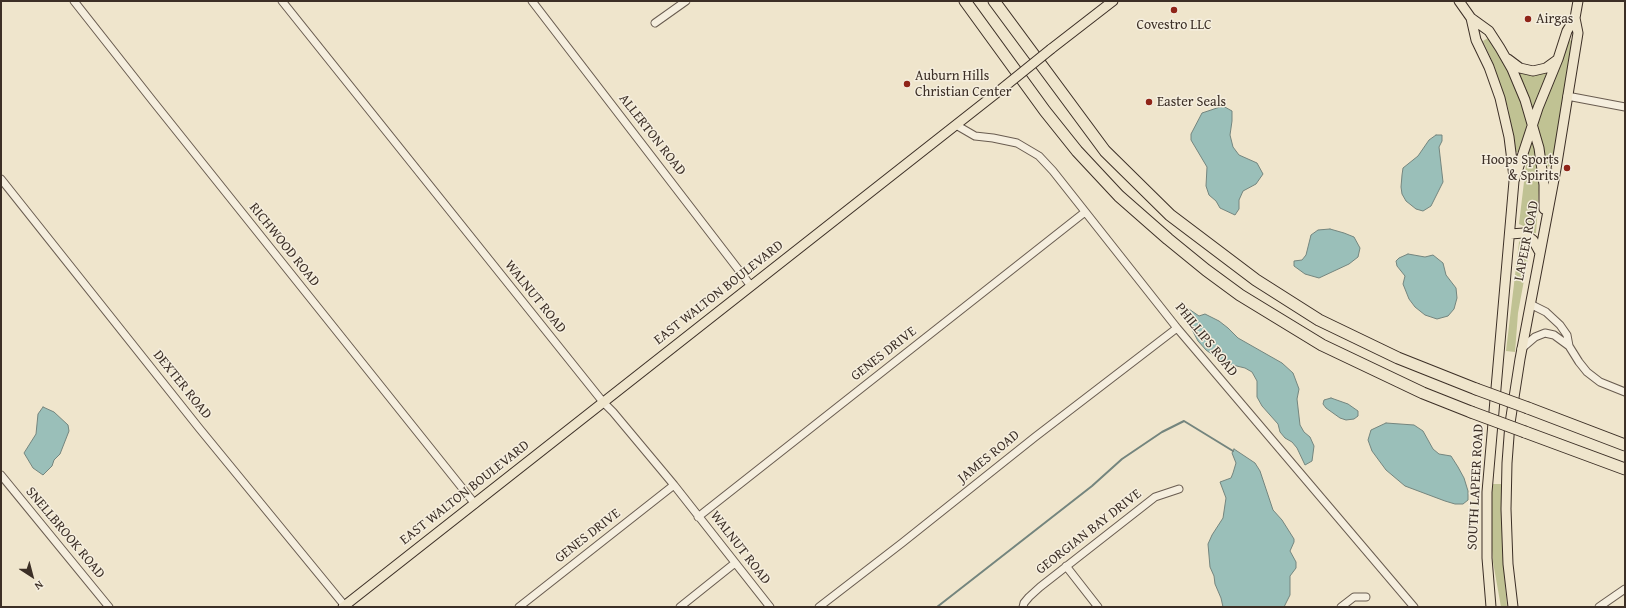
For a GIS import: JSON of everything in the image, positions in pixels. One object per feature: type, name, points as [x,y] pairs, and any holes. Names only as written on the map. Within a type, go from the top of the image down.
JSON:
[{"type":"highway","points":[[965,1],[1045,111],[1077,151],[1118,196],[1200,266],[1240,295],[1322,345],[1423,393],[1625,469]]},
{"type":"highway","points":[[994,1],[1105,151],[1176,220],[1256,280],[1320,320],[1398,358],[1625,445]]},
{"type":"main road","name":"EAST WALTON BOULEVARD","points":[[349,605],[603,402],[1113,1]]},
{"type":"main road","points":[[1459,1],[1471,18],[1488,32],[1506,57],[1525,100],[1538,143],[1542,169],[1544,185],[1544,224]]},
{"type":"main road","name":"LAPEER ROAD","points":[[1510,423],[1539,251],[1556,169],[1578,34],[1575,18],[1578,1]]},
{"type":"main road","points":[[1471,18],[1476,40],[1489,67],[1503,109],[1509,136],[1514,181]]},
{"type":"main road","name":"LAPEER ROAD","points":[[1493,416],[1514,181],[1532,123],[1558,59],[1567,30],[1575,18]]},
{"type":"main road","points":[[1506,57],[1520,68],[1533,71],[1546,68],[1558,59]]},
{"type":"main road","points":[[1510,234],[1524,233],[1533,240],[1539,251]]},
{"type":"main road","name":"SOUTH LAPEER ROAD","points":[[1491,607],[1487,564],[1486,525],[1488,469],[1493,416]]},
{"type":"main road","name":"SOUTH LAPEER ROAD","points":[[1510,423],[1506,509],[1509,570],[1513,607]]},
{"type":"street","name":"RICHWOOD ROAD","points":[[74,1],[475,504]]},
{"type":"street","name":"WALNUT ROAD","points":[[282,1],[603,402],[614,412],[674,485],[770,607]]},
{"type":"street","name":"ALLERTON ROAD","points":[[532,1],[751,286]]},
{"type":"street","points":[[655,23],[686,1]]},
{"type":"street","points":[[1567,96],[1625,107]]},
{"type":"street","name":"PHILLIPS ROAD","points":[[956,125],[975,136],[1017,143],[1039,156],[1053,171],[1177,328],[1414,607]]},
{"type":"street","name":"DEXTER ROAD","points":[[1,179],[195,423],[349,605]]},
{"type":"street","name":"GENES DRIVE","points":[[698,517],[1085,212]]},
{"type":"street","points":[[1530,304],[1546,312],[1557,321],[1567,335],[1569,346],[1581,366],[1591,376],[1604,384],[1625,392]]},
{"type":"street","name":"JAMES ROAD","points":[[819,607],[1035,437],[1177,328]]},
{"type":"street","points":[[1522,349],[1539,335],[1545,333],[1554,335],[1569,346]]},
{"type":"street","name":"SNELLBROOK ROAD","points":[[1,475],[109,607]]},
{"type":"street","name":"GENES DRIVE","points":[[519,607],[674,485]]},
{"type":"street","name":"GEORGIAN BAY DRIVE","points":[[1023,607],[1024,603],[1029,597],[1066,566],[1155,497],[1179,489]]},
{"type":"street","points":[[680,607],[735,563]]},
{"type":"street","points":[[1066,566],[1098,607]]},
{"type":"street","points":[[1599,607],[1625,589]]},
{"type":"street","points":[[1341,607],[1354,596],[1366,597]]},
{"type":"green space","points":[[1488,38],[1508,71],[1528,121],[1519,152],[1515,152],[1508,108],[1493,63],[1483,41]]},
{"type":"green space","points":[[1570,40],[1573,42],[1553,163],[1548,167],[1545,163],[1537,121],[1568,41]]},
{"type":"green space","points":[[1517,70],[1549,72],[1533,108],[1532,108]]},
{"type":"green space","points":[[1532,141],[1534,144],[1539,190],[1536,233],[1519,224],[1526,165]]},
{"type":"green space","points":[[1521,240],[1524,241],[1527,253],[1529,253],[1518,313],[1515,352],[1506,351],[1519,242]]},
{"type":"green space","points":[[1492,484],[1501,484],[1503,560],[1507,607],[1501,607],[1493,562],[1491,538]]},
{"type":"water","points":[[1223,106],[1232,111],[1230,135],[1233,147],[1239,155],[1257,163],[1263,174],[1256,184],[1243,191],[1239,200],[1239,209],[1235,215],[1220,208],[1216,201],[1209,195],[1206,186],[1207,167],[1191,140],[1191,134],[1202,113]]},
{"type":"water","points":[[1436,135],[1442,135],[1442,141],[1439,147],[1443,182],[1431,206],[1423,211],[1416,209],[1406,201],[1402,194],[1401,187],[1403,168],[1418,156],[1429,140]]},
{"type":"water","points":[[1330,229],[1354,237],[1360,248],[1358,257],[1349,264],[1319,278],[1305,274],[1294,266],[1294,261],[1302,260],[1306,255],[1311,235],[1318,230]]},
{"type":"water","points":[[1408,254],[1425,257],[1433,255],[1443,263],[1446,275],[1456,288],[1457,298],[1454,309],[1448,316],[1437,319],[1425,315],[1415,307],[1409,299],[1403,284],[1405,276],[1397,266],[1396,261]]},
{"type":"water","points":[[1180,307],[1186,307],[1199,316],[1205,314],[1219,321],[1238,338],[1282,363],[1293,373],[1299,389],[1297,399],[1300,425],[1304,432],[1310,437],[1314,446],[1312,461],[1305,465],[1297,448],[1280,432],[1278,424],[1262,406],[1257,397],[1257,381],[1252,372],[1245,368],[1224,363],[1206,350],[1198,341]]},
{"type":"water","points":[[1331,398],[1348,404],[1358,411],[1358,416],[1354,419],[1346,420],[1340,418],[1323,404],[1324,400]]},
{"type":"water","points":[[43,407],[54,412],[68,425],[69,431],[60,454],[54,460],[52,466],[43,475],[33,468],[24,453],[36,434],[38,414]]},
{"type":"water","points":[[1386,423],[1414,425],[1423,431],[1433,449],[1439,454],[1451,456],[1464,478],[1468,491],[1468,500],[1463,504],[1455,504],[1445,501],[1405,486],[1386,470],[1372,451],[1368,440],[1371,430]]},
{"type":"water","points":[[1234,449],[1255,463],[1260,471],[1273,510],[1282,520],[1294,539],[1290,551],[1296,562],[1296,568],[1290,576],[1290,595],[1284,607],[1223,607],[1215,584],[1214,576],[1210,567],[1208,544],[1223,518],[1226,498],[1220,482],[1231,478],[1236,463],[1232,453]]},
{"type":"waterway","points":[[937,607],[1092,486],[1122,459],[1162,432],[1184,421],[1233,451]]},
{"type":"place","name":"Covestro LLC","points":[[1174,10]]},
{"type":"place","name":"Airgas","points":[[1528,19]]},
{"type":"place","name":"Auburn Hills Christian Center","points":[[907,84]]},
{"type":"place","name":"Easter Seals","points":[[1149,102]]},
{"type":"place","name":"Hoops Sports & Spirits","points":[[1567,168]]}]
